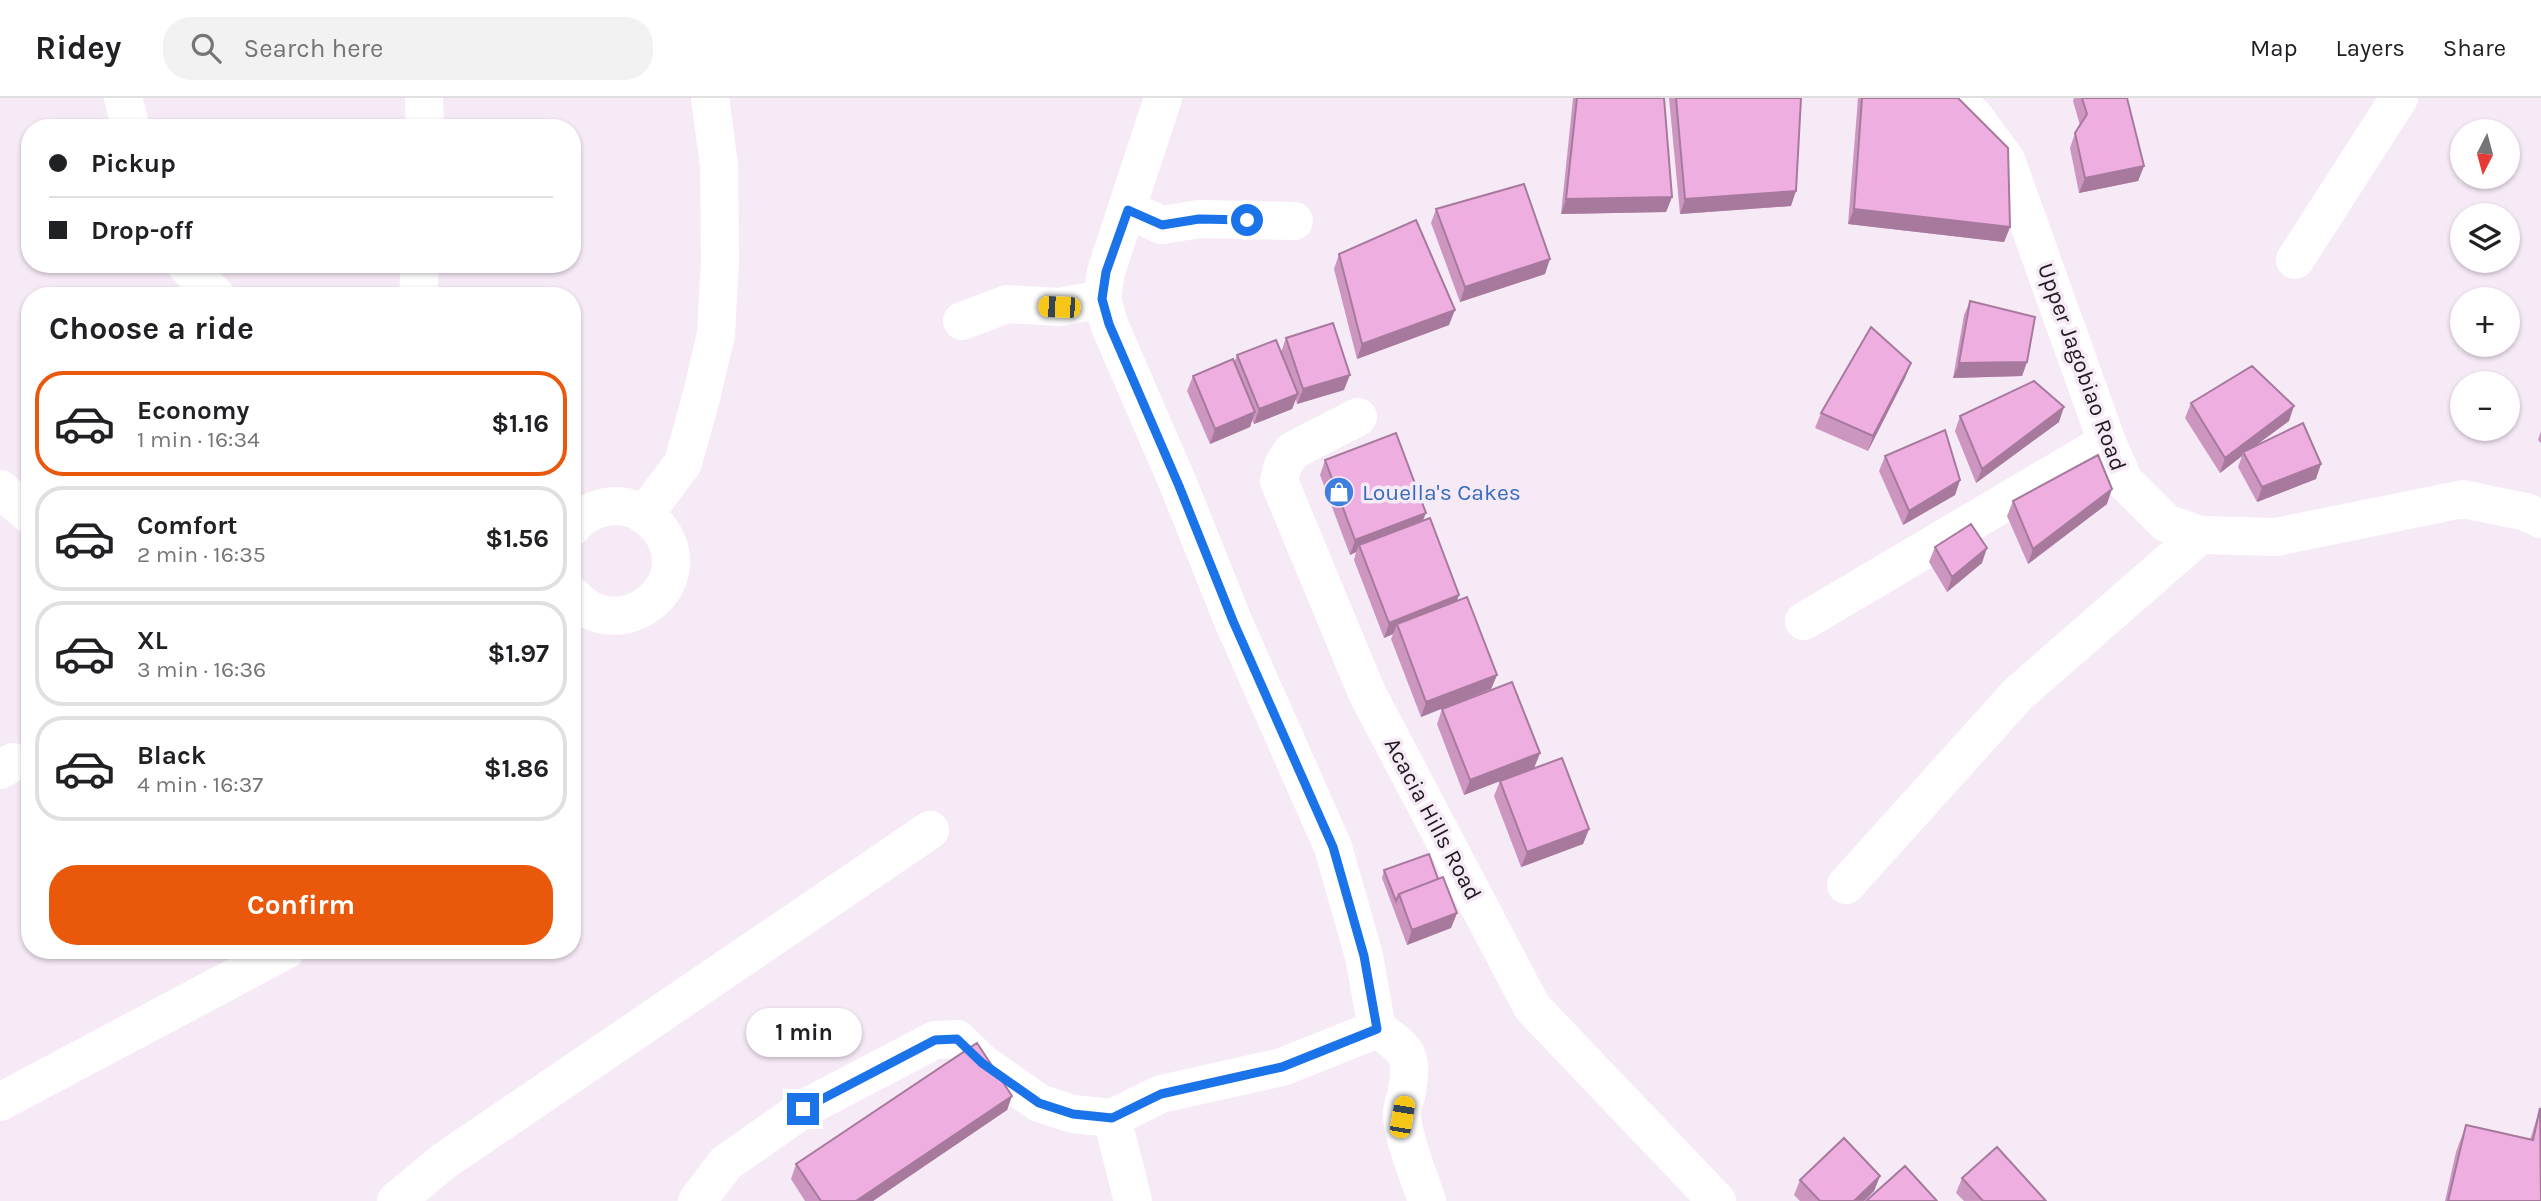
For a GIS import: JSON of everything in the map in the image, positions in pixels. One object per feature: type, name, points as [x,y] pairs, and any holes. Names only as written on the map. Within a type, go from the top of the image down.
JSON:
[{"type":"street","points":[[123,98],[129,119]]},
{"type":"street","points":[[424,98],[425,119]]},
{"type":"street","points":[[644,515],[683,463],[716,334],[720,261],[719,165],[710,98]]},
{"type":"street","points":[[1163,98],[1106,272],[1102,299],[1109,324],[1179,486],[1233,621],[1333,847],[1364,956],[1377,1029],[1399,1044],[1410,1059],[1402,1117],[1427,1201]]},
{"type":"street","name":"Upper Jagobiao Road","points":[[1940,98],[1973,115],[2006,160],[2107,442],[2124,481],[2166,523],[2200,535],[2276,537],[2463,499],[2526,512],[2541,519]]},
{"type":"street","points":[[2295,260],[2399,98]]},
{"type":"street","points":[[1128,210],[1162,225],[1199,219],[1294,221]]},
{"type":"street","points":[[194,273],[207,287]]},
{"type":"street","points":[[962,321],[1007,304],[1059,307],[1102,299]]},
{"type":"street","name":"Acacia Hills Road","points":[[1358,416],[1292,451],[1283,466],[1279,481],[1367,693],[1532,1007],[1717,1201]]},
{"type":"street","points":[[1804,621],[2107,442]]},
{"type":"street","points":[[0,489],[21,507]]},
{"type":"street","points":[[581,519],[608,506],[633,509],[656,524],[669,549],[668,577],[658,596],[641,610],[614,616],[600,614],[581,604]]},
{"type":"street","points":[[1846,886],[2018,694],[2200,535]]},
{"type":"street","points":[[396,1201],[444,1161],[930,830]]},
{"type":"street","points":[[0,1102],[269,959]]},
{"type":"street","points":[[696,1201],[726,1163],[803,1109],[935,1040],[957,1039],[982,1063],[1039,1103],[1073,1114],[1112,1118],[1161,1094],[1282,1067],[1377,1029]]},
{"type":"street","points":[[1112,1118],[1133,1201]]},
{"type":"building","points":[[1577,98],[1664,98],[1672,197],[1566,199]]},
{"type":"building","points":[[1676,98],[1801,98],[1796,191],[1685,199]]},
{"type":"building","points":[[1862,98],[1958,98],[2008,148],[2010,227],[1854,209]]},
{"type":"building","points":[[2082,98],[2127,98],[2144,166],[2085,178],[2075,133],[2087,114]]},
{"type":"building","points":[[1524,184],[1550,259],[1465,287],[1436,209]]},
{"type":"building","points":[[1416,220],[1455,310],[1362,344],[1339,254]]},
{"type":"building","points":[[1970,301],[2035,317],[2027,362],[1959,363]]},
{"type":"building","points":[[1333,323],[1350,375],[1303,389],[1286,338]]},
{"type":"building","points":[[1871,327],[1911,363],[1873,436],[1821,413]]},
{"type":"building","points":[[1276,340],[1298,394],[1259,409],[1237,355]]},
{"type":"building","points":[[1233,359],[1255,412],[1215,429],[1193,376]]},
{"type":"building","points":[[2252,366],[2294,406],[2225,458],[2191,403]]},
{"type":"building","points":[[2034,381],[2064,407],[1982,469],[1960,416]]},
{"type":"building","points":[[2303,423],[2321,464],[2262,487],[2243,452]]},
{"type":"building","points":[[1945,430],[1960,480],[1909,511],[1885,456]]},
{"type":"building","points":[[1396,433],[1426,513],[1355,540],[1325,460]]},
{"type":"building","points":[[2098,455],[2112,489],[2033,549],[2013,501]]},
{"type":"building","points":[[1430,518],[1459,595],[1389,623],[1359,545]]},
{"type":"building","points":[[1971,524],[1987,548],[1952,577],[1935,547]]},
{"type":"building","points":[[1467,597],[1497,675],[1426,702],[1397,624]]},
{"type":"building","points":[[1512,682],[1540,753],[1470,780],[1442,709]]},
{"type":"building","points":[[1562,758],[1589,829],[1527,852],[1500,781]]},
{"type":"building","points":[[1429,854],[1438,879],[1399,894],[1396,901],[1384,870]]},
{"type":"building","points":[[1443,877],[1457,913],[1412,930],[1399,894]]},
{"type":"building","points":[[977,1043],[1012,1096],[856,1201],[821,1201],[796,1164]]},
{"type":"building","points":[[2540,1108],[2541,1201],[2448,1201],[2466,1125],[2533,1140]]},
{"type":"building","points":[[1844,1138],[1880,1176],[1854,1201],[1820,1201],[1800,1180]]},
{"type":"building","points":[[1997,1147],[2046,1201],[1983,1201],[1962,1178]]},
{"type":"building","points":[[1905,1166],[1937,1201],[1866,1201]]},
{"type":"place","name":"Louella's Cakes","points":[[1339,492]]},
{"type":"route","points":[[803,1109],[935,1040],[957,1039],[982,1063],[1039,1103],[1073,1114],[1112,1118],[1161,1094],[1282,1067],[1377,1029],[1364,956],[1333,847],[1233,621],[1179,486],[1109,324],[1102,299],[1106,272],[1128,210],[1162,225],[1199,219],[1247,220]]}]
